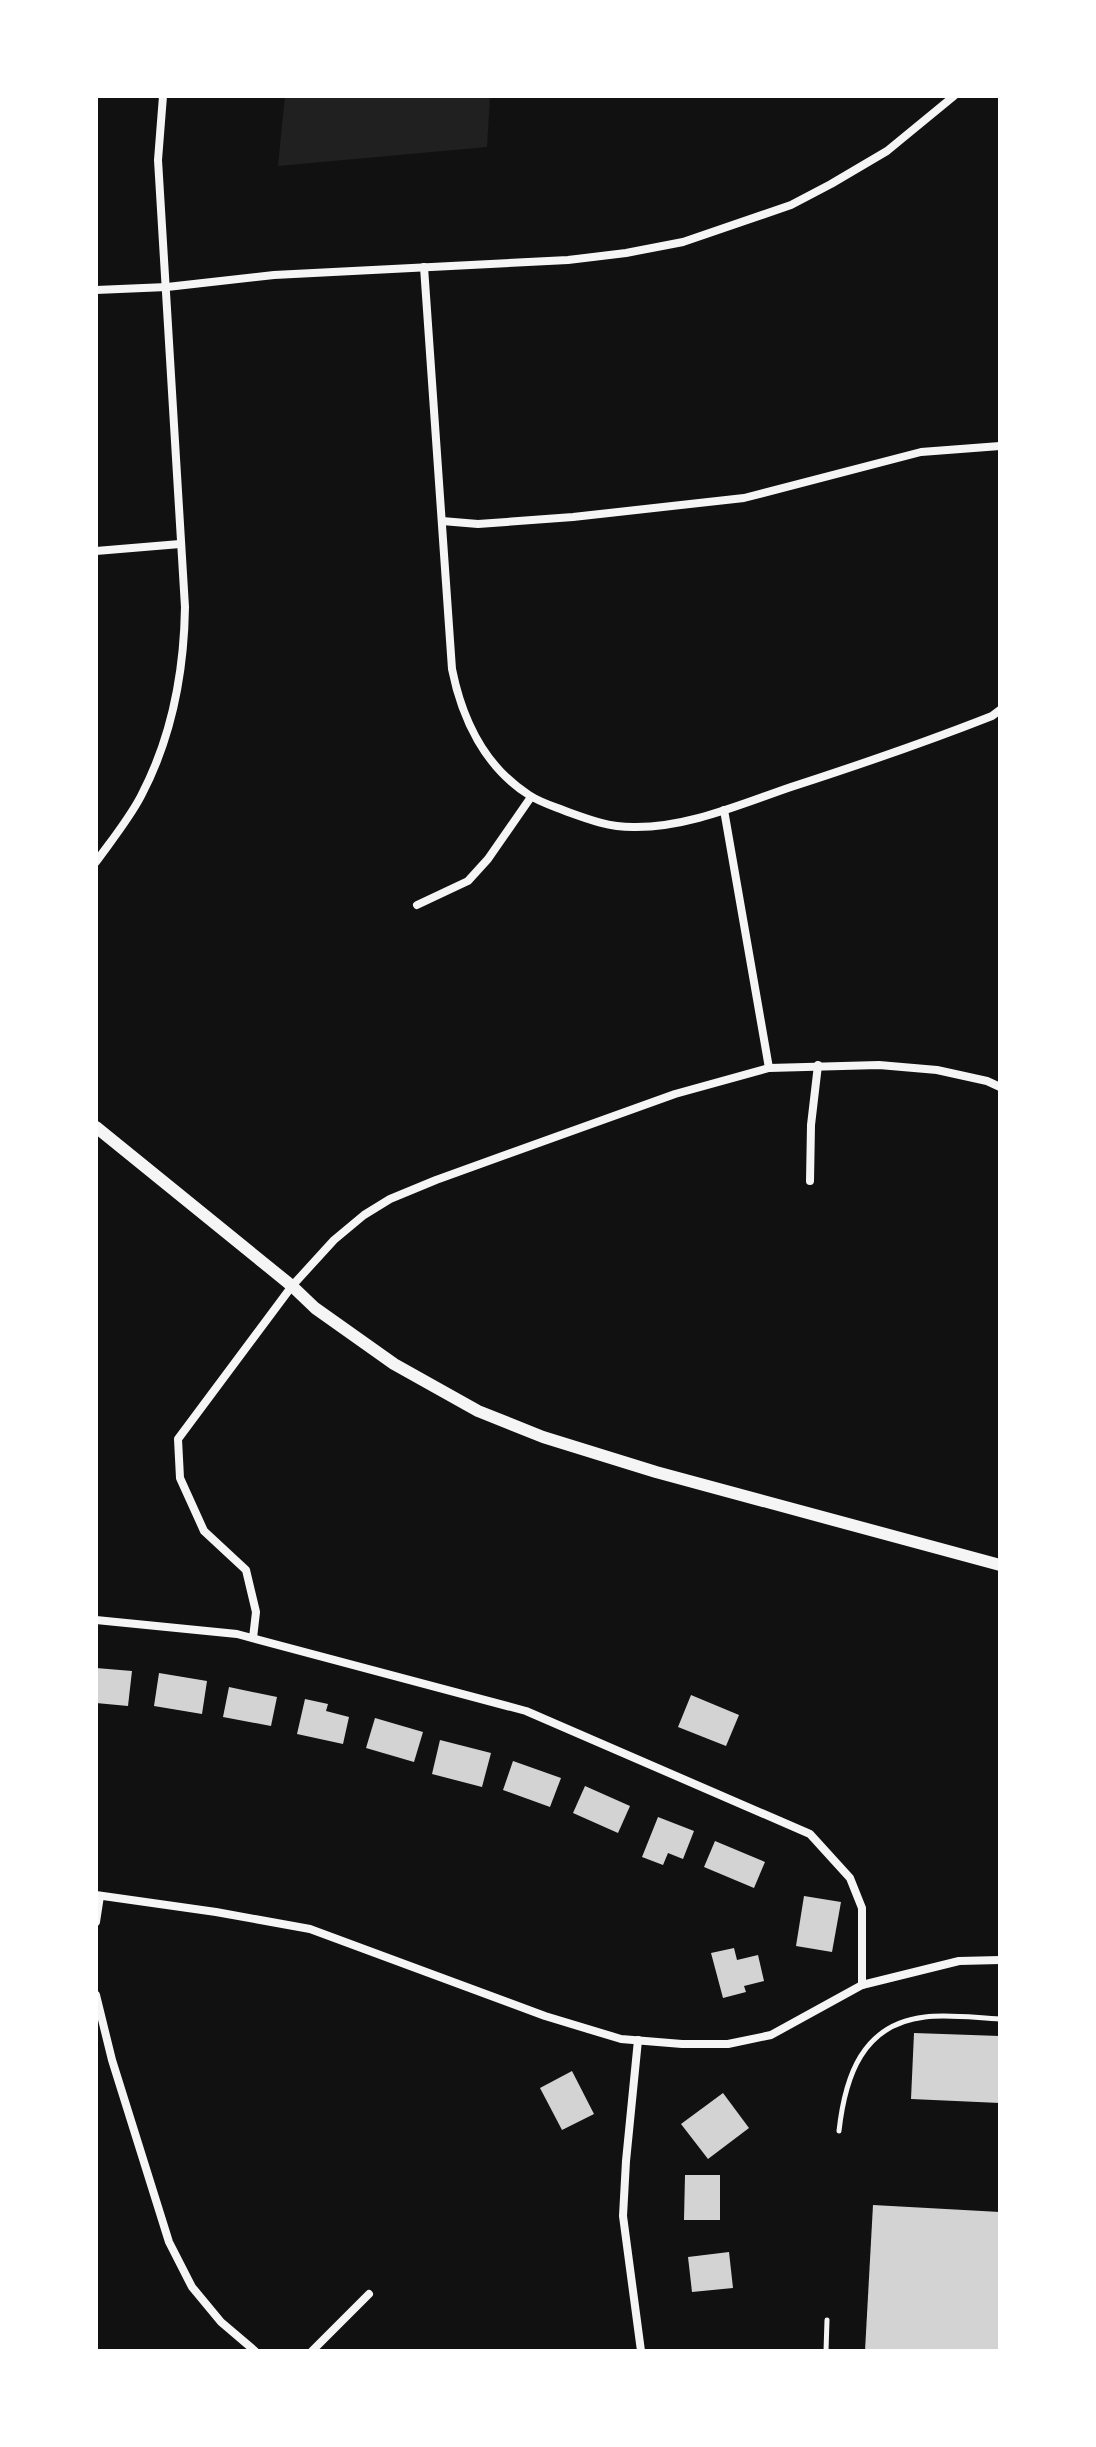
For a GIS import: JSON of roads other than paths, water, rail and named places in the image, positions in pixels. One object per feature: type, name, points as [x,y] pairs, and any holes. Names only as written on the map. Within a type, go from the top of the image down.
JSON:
[{"type":"street","points":[[96,862],[141,797],[175,702],[184,642],[185,607],[158,160],[163,96]]},
{"type":"street","points":[[96,290],[167,287],[274,275],[568,260],[683,242],[791,205],[831,184],[887,151],[954,96]]},
{"type":"street","points":[[424,267],[452,669],[457,694],[471,729],[489,759],[531,797],[599,824],[634,827],[668,824],[724,810],[942,735],[1000,710]]},
{"type":"street","points":[[442,521],[478,524],[573,517],[744,498],[921,452],[1000,446]]},
{"type":"street","points":[[96,551],[180,544]]},
{"type":"street","points":[[417,905],[468,881],[488,859],[531,797]]},
{"type":"street","points":[[724,810],[769,1068]]},
{"type":"street","points":[[810,1181],[811,1125],[818,1065]]},
{"type":"street","points":[[253,1638],[256,1612],[246,1570],[204,1531],[180,1478],[178,1439],[292,1286],[334,1240],[364,1215],[390,1199],[436,1180],[675,1094],[769,1068],[879,1065],[937,1070],[987,1081],[1000,1087]]},
{"type":"street","points":[[96,1127],[315,1308],[394,1364],[478,1411],[543,1437],[656,1472],[1000,1565]]},
{"type":"street","points":[[96,1620],[253,1638],[526,1711],[810,1834],[850,1878],[862,1908],[862,1985]]},
{"type":"street","points":[[96,1922],[98,1895],[310,1929],[545,2016],[621,2039],[682,2044],[728,2044],[771,2035],[862,1985],[959,1961],[1000,1960]]},
{"type":"street","points":[[96,1995],[112,2060],[169,2242],[192,2287],[221,2322],[255,2351]]},
{"type":"street","points":[[638,2040],[623,2216],[641,2351]]},
{"type":"street","points":[[312,2351],[369,2294]]},
{"type":"lane","points":[[839,2131],[851,2073],[860,2055],[879,2035],[903,2021],[926,2016],[1000,2019]]},
{"type":"lane","points":[[826,2351],[827,2320]]}]
